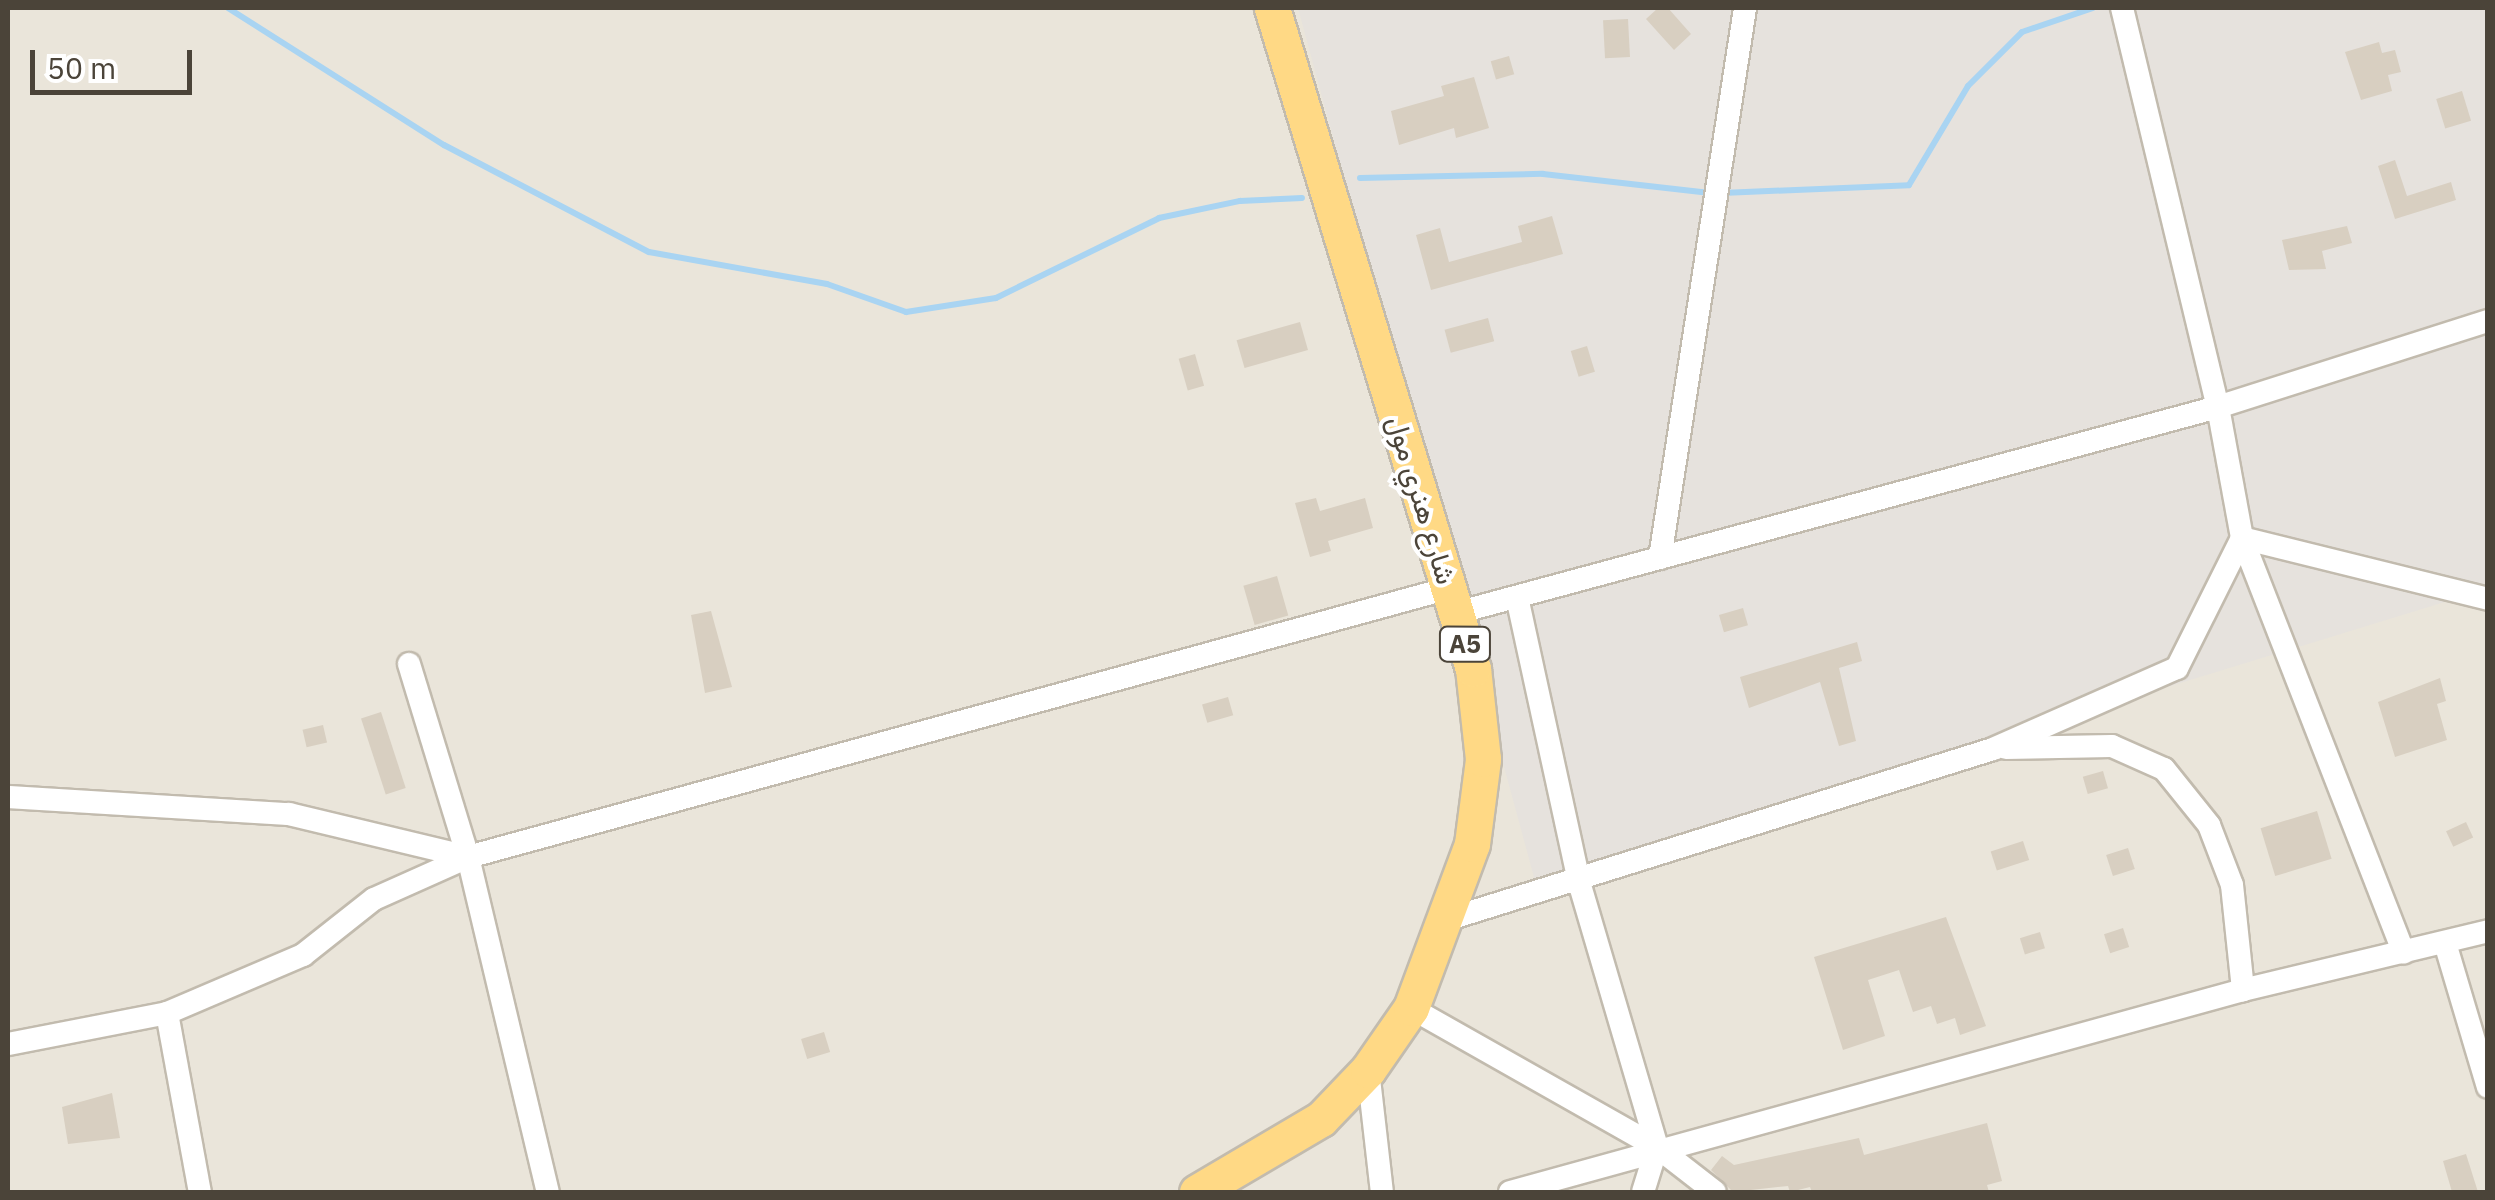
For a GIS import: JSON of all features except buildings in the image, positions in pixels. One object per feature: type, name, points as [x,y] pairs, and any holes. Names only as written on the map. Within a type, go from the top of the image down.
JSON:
[{"type":"highway","name":"شارع هنري مول","points":[[1197,1192],[1292,1141],[1368,1070],[1411,1008],[1449,919],[1472,844],[1483,759],[1473,669],[1272,8]]},
{"type":"street","points":[[1660,558],[1745,8]]},
{"type":"street","points":[[2122,8],[2218,407],[2242,538],[2404,952]]},
{"type":"street","points":[[8,1044],[168,1013],[303,955],[374,899],[468,857],[1453,600],[1518,597],[2218,407],[2488,320]]},
{"type":"street","points":[[2242,538],[2488,598]]},
{"type":"street","points":[[1449,919],[1579,882],[1993,749],[2177,668],[2242,538]]},
{"type":"street","points":[[1518,597],[1579,882],[1658,1147],[1643,1192]]},
{"type":"street","points":[[409,664],[468,857],[548,1192]]},
{"type":"street","points":[[1993,749],[2112,746],[2164,768],[2209,824],[2232,885],[2244,990]]},
{"type":"street","points":[[8,797],[289,814],[468,857]]},
{"type":"street","points":[[1510,1192],[1658,1147],[2244,990],[2488,931]]},
{"type":"street","points":[[2445,943],[2488,1087]]},
{"type":"street","points":[[1411,1008],[1658,1147],[1715,1192]]},
{"type":"street","points":[[168,1013],[200,1192]]},
{"type":"street","points":[[1368,1070],[1382,1192]]},
{"type":"shaded area","points":[[8,8],[2487,8],[2487,1192],[8,1192]]},
{"type":"shaded area","points":[[1298,8],[2487,8],[2487,589],[1535,881]]},
{"type":"waterway","points":[[228,8],[444,145],[649,252],[827,284],[906,312],[996,298],[1159,218],[1240,201],[1302,198]]},
{"type":"waterway","points":[[1722,193],[1909,185],[1968,86],[2022,32],[2093,8]]},
{"type":"waterway","points":[[1360,178],[1543,174],[1710,193]]}]
